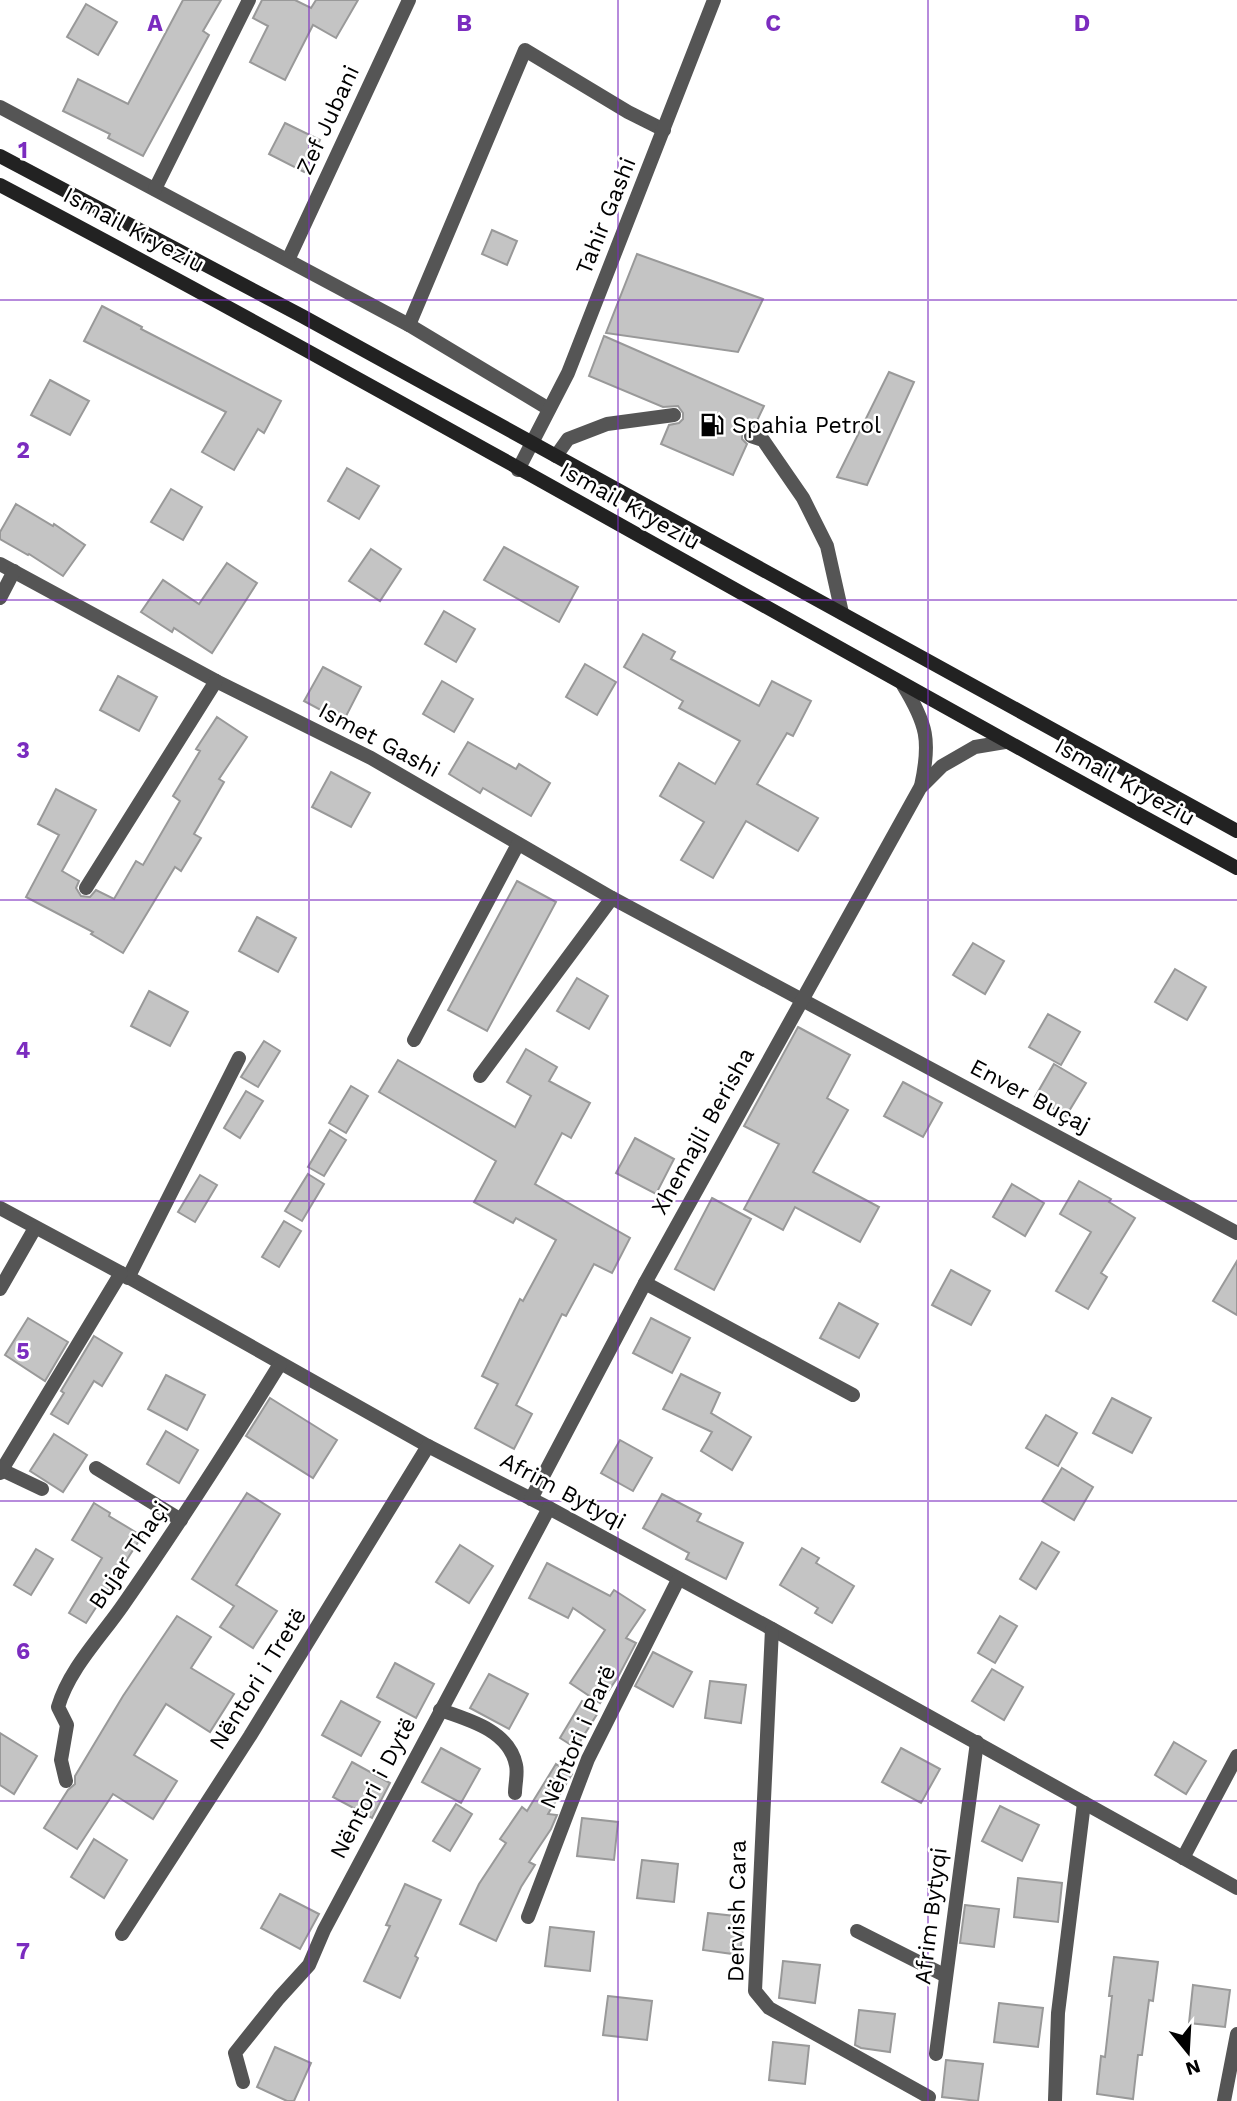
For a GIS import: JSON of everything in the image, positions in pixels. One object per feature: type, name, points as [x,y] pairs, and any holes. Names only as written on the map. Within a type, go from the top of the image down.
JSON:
[{"type":"main road","name":"Ismail Kryeziu","points":[[0,156],[302,316],[1237,831]]},
{"type":"main road","name":"Ismail Kryeziu","points":[[0,185],[193,287],[1005,742],[1237,868]]},
{"type":"street","points":[[155,188],[249,0]]},
{"type":"street","name":"Zef Jubani","points":[[288,260],[409,0]]},
{"type":"street","name":"Tahir Gashi","points":[[518,470],[568,373],[714,0]]},
{"type":"street","points":[[409,325],[524,50],[628,112],[664,130]]},
{"type":"street","points":[[0,107],[409,325],[549,409]]},
{"type":"street","points":[[556,456],[568,439],[607,424],[674,415]]},
{"type":"street","points":[[751,436],[763,440],[803,498],[827,546],[842,613]]},
{"type":"street","name":"Ismet Gashi","points":[[0,564],[216,681],[371,758],[612,898],[801,1000]]},
{"type":"street","points":[[0,598],[14,571]]},
{"type":"street","points":[[86,888],[216,681]]},
{"type":"street","name":"Xhemajli Berisha","points":[[903,685],[919,711],[926,736],[927,757],[920,788]]},
{"type":"street","name":"Xhemajli Berisha","points":[[531,1499],[645,1283],[920,788],[942,766],[975,747],[1005,742]]},
{"type":"street","points":[[414,1040],[518,844]]},
{"type":"street","points":[[480,1076],[612,898]]},
{"type":"street","name":"Enver Buçaj","points":[[801,1000],[1237,1233]]},
{"type":"street","points":[[43,1489],[1,1471],[125,1276],[239,1058]]},
{"type":"street","name":"Afrim Bytyqi","points":[[0,1208],[428,1446],[772,1629],[1237,1888]]},
{"type":"street","points":[[0,1289],[35,1228]]},
{"type":"street","points":[[645,1283],[853,1395]]},
{"type":"street","name":"Bujar Thaçi","points":[[66,1781],[61,1760],[67,1725],[58,1707],[63,1689],[181,1520],[280,1364]]},
{"type":"street","name":"Nëntori i Tretë","points":[[122,1934],[250,1736],[428,1446]]},
{"type":"street","points":[[96,1468],[181,1520]]},
{"type":"street","name":"Nëntori i Dytë","points":[[243,2082],[235,2053],[309,1965],[324,1930],[549,1508]]},
{"type":"street","name":"Nëntori i Parë","points":[[528,1917],[588,1759],[678,1580]]},
{"type":"street","name":"Dervish Cara","points":[[772,1629],[755,1990],[769,2008],[929,2096]]},
{"type":"street","points":[[440,1710],[473,1721],[504,1739],[516,1766],[515,1793]]},
{"type":"street","name":"Afrim Bytyqi","points":[[936,2054],[977,1742]]},
{"type":"street","points":[[1183,1858],[1237,1756]]},
{"type":"street","points":[[1055,2100],[1058,2013],[1084,1803]]},
{"type":"street","points":[[857,1931],[946,1976]]},
{"type":"street","points":[[1224,2101],[1237,2034]]},
{"type":"building","points":[[183,0],[221,0],[203,31],[209,35],[143,156],[108,138],[110,134],[63,111],[78,79],[128,104]]},
{"type":"building","points":[[262,0],[295,0],[311,8],[316,0],[358,0],[336,38],[313,25],[285,80],[250,62],[268,26],[253,18]]},
{"type":"building","points":[[86,4],[117,22],[98,55],[67,37]]},
{"type":"building","points":[[285,123],[320,140],[304,172],[269,154]]},
{"type":"building","points":[[492,230],[517,241],[507,265],[482,254]]},
{"type":"building","points":[[637,254],[763,299],[738,352],[606,333]]},
{"type":"building","points":[[102,306],[281,401],[264,433],[258,429],[234,470],[202,452],[226,412],[84,341]]},
{"type":"building","points":[[604,336],[764,406],[754,427],[748,427],[742,432],[742,439],[747,444],[733,475],[661,444],[669,425],[679,423],[683,419],[683,413],[678,406],[663,407],[589,376]]},
{"type":"building","points":[[889,372],[914,382],[867,485],[837,477]]},
{"type":"building","points":[[50,380],[89,401],[70,435],[31,415]]},
{"type":"building","points":[[347,468],[379,486],[359,519],[328,501]]},
{"type":"building","points":[[171,489],[202,507],[183,540],[151,522]]},
{"type":"building","points":[[16,504],[53,526],[54,524],[85,545],[63,576],[0,539],[0,532]]},
{"type":"building","points":[[504,547],[578,587],[559,622],[484,580]]},
{"type":"building","points":[[371,549],[401,569],[380,601],[349,581]]},
{"type":"building","points":[[227,563],[257,583],[212,653],[174,628],[172,632],[141,612],[163,580],[199,604]]},
{"type":"building","points":[[444,611],[475,629],[456,662],[425,644]]},
{"type":"building","points":[[643,634],[675,652],[671,659],[759,706],[772,681],[811,701],[793,736],[787,733],[757,784],[818,818],[798,851],[746,821],[713,878],[681,860],[704,822],[660,796],[679,763],[715,784],[740,741],[679,708],[683,701],[624,667]]},
{"type":"building","points":[[585,664],[616,682],[597,715],[566,697]]},
{"type":"building","points":[[323,667],[361,687],[343,722],[304,701]]},
{"type":"building","points":[[118,676],[157,697],[139,731],[100,710]]},
{"type":"building","points":[[442,681],[473,699],[454,732],[423,714]]},
{"type":"building","points":[[217,717],[247,737],[219,779],[224,782],[194,834],[201,838],[181,871],[175,867],[123,953],[91,934],[93,932],[26,897],[59,835],[38,824],[56,789],[96,810],[62,871],[79,881],[76,888],[81,896],[90,897],[96,890],[114,899],[136,861],[143,865],[180,801],[173,796],[200,751],[196,749]]},
{"type":"building","points":[[468,742],[516,769],[519,764],[550,783],[531,816],[483,788],[480,793],[449,774]]},
{"type":"building","points":[[331,772],[370,793],[351,827],[312,807]]},
{"type":"building","points":[[517,881],[556,902],[487,1031],[448,1010]]},
{"type":"building","points":[[257,917],[296,938],[278,972],[239,951]]},
{"type":"building","points":[[973,943],[1004,961],[985,994],[953,975]]},
{"type":"building","points":[[1175,969],[1206,987],[1187,1020],[1155,1002]]},
{"type":"building","points":[[577,978],[608,996],[589,1029],[557,1011]]},
{"type":"building","points":[[149,991],[188,1012],[170,1046],[131,1026]]},
{"type":"building","points":[[1048,1014],[1080,1032],[1061,1065],[1029,1047]]},
{"type":"building","points":[[798,1027],[850,1055],[827,1098],[848,1110],[813,1172],[879,1207],[860,1242],[795,1207],[783,1230],[744,1209],[779,1144],[744,1126]]},
{"type":"building","points":[[264,1041],[280,1051],[258,1087],[241,1077]]},
{"type":"building","points":[[526,1049],[557,1067],[549,1081],[590,1103],[571,1138],[562,1133],[535,1184],[630,1238],[612,1273],[594,1264],[566,1316],[562,1314],[516,1405],[532,1414],[514,1449],[475,1428],[498,1384],[482,1376],[520,1299],[523,1301],[556,1240],[516,1218],[513,1223],[474,1202],[496,1161],[379,1092],[398,1060],[515,1127],[531,1096],[507,1082]]},
{"type":"building","points":[[1054,1064],[1086,1083],[1066,1116],[1035,1097]]},
{"type":"building","points":[[903,1082],[942,1103],[923,1137],[884,1116]]},
{"type":"building","points":[[351,1086],[368,1096],[346,1133],[329,1123]]},
{"type":"building","points":[[246,1091],[263,1101],[240,1138],[224,1128]]},
{"type":"building","points":[[330,1130],[346,1140],[324,1176],[308,1167]]},
{"type":"building","points":[[635,1138],[674,1159],[656,1194],[616,1173]]},
{"type":"building","points":[[308,1174],[324,1184],[302,1221],[285,1211]]},
{"type":"building","points":[[200,1175],[217,1185],[195,1222],[178,1212]]},
{"type":"building","points":[[1079,1181],[1111,1199],[1109,1202],[1135,1218],[1101,1273],[1107,1277],[1088,1309],[1056,1291],[1091,1232],[1060,1214]]},
{"type":"building","points":[[1012,1184],[1044,1203],[1025,1236],[993,1217]]},
{"type":"building","points":[[712,1198],[751,1219],[714,1290],[675,1269]]},
{"type":"building","points":[[284,1221],[301,1231],[279,1267],[262,1257]]},
{"type":"building","points":[[1237,1261],[1237,1315],[1213,1301]]},
{"type":"building","points":[[951,1270],[990,1291],[971,1325],[932,1305]]},
{"type":"building","points":[[839,1303],[878,1324],[859,1358],[820,1338]]},
{"type":"building","points":[[28,1318],[68,1342],[45,1381],[5,1355]]},
{"type":"building","points":[[651,1318],[690,1338],[672,1373],[633,1353]]},
{"type":"building","points":[[94,1336],[122,1353],[102,1386],[94,1381],[68,1424],[51,1414],[64,1393],[61,1391]]},
{"type":"building","points":[[681,1374],[720,1393],[711,1413],[751,1437],[732,1470],[701,1451],[712,1432],[663,1409]]},
{"type":"building","points":[[166,1375],[205,1395],[187,1430],[148,1409]]},
{"type":"building","points":[[270,1398],[337,1440],[313,1478],[246,1436]]},
{"type":"building","points":[[1112,1398],[1151,1418],[1132,1453],[1093,1433]]},
{"type":"building","points":[[1046,1415],[1077,1433],[1058,1466],[1026,1448]]},
{"type":"building","points":[[166,1431],[198,1450],[179,1483],[147,1464]]},
{"type":"building","points":[[54,1434],[87,1455],[63,1492],[30,1471]]},
{"type":"building","points":[[620,1440],[652,1458],[633,1491],[601,1473]]},
{"type":"building","points":[[1062,1468],[1093,1487],[1074,1520],[1042,1501]]},
{"type":"building","points":[[247,1493],[280,1514],[236,1585],[277,1611],[253,1648],[220,1627],[234,1606],[192,1579]]},
{"type":"building","points":[[662,1494],[701,1514],[697,1521],[743,1543],[726,1579],[686,1559],[689,1553],[643,1528]]},
{"type":"building","points":[[94,1503],[110,1513],[109,1516],[142,1536],[86,1623],[69,1613],[102,1558],[72,1540]]},
{"type":"building","points":[[1042,1542],[1059,1552],[1036,1589],[1020,1579]]},
{"type":"building","points":[[460,1545],[493,1566],[469,1603],[436,1582]]},
{"type":"building","points":[[802,1548],[819,1558],[816,1563],[854,1586],[832,1623],[815,1613],[818,1608],[780,1585]]},
{"type":"building","points":[[36,1549],[53,1559],[31,1595],[14,1585]]},
{"type":"building","points":[[547,1563],[610,1596],[614,1590],[645,1610],[626,1638],[636,1643],[600,1703],[570,1683],[605,1630],[573,1608],[568,1618],[529,1598]]},
{"type":"building","points":[[177,1616],[211,1637],[191,1668],[234,1694],[210,1732],[166,1704],[134,1755],[177,1781],[153,1819],[113,1794],[77,1849],[44,1828],[68,1790],[75,1784],[75,1776],[123,1696]]},
{"type":"building","points":[[1000,1616],[1017,1626],[995,1663],[978,1653]]},
{"type":"building","points":[[653,1652],[692,1672],[673,1707],[635,1686]]},
{"type":"building","points":[[395,1663],[434,1684],[416,1718],[377,1697]]},
{"type":"building","points":[[992,1669],[1023,1687],[1004,1720],[972,1701]]},
{"type":"building","points":[[489,1674],[528,1694],[509,1729],[470,1708]]},
{"type":"building","points":[[710,1681],[746,1685],[741,1723],[705,1718]]},
{"type":"building","points":[[341,1701],[380,1722],[361,1756],[322,1735]]},
{"type":"building","points":[[582,1701],[599,1711],[576,1748],[560,1738]]},
{"type":"building","points":[[0,1733],[37,1756],[14,1794],[0,1785]]},
{"type":"building","points":[[1174,1742],[1206,1761],[1186,1794],[1155,1775]]},
{"type":"building","points":[[441,1748],[480,1769],[461,1803],[422,1782]]},
{"type":"building","points":[[901,1748],[940,1769],[921,1803],[882,1782]]},
{"type":"building","points":[[352,1762],[390,1783],[372,1818],[333,1797]]},
{"type":"building","points":[[556,1764],[572,1774],[548,1814],[557,1815],[529,1862],[535,1865],[521,1887],[496,1941],[460,1924],[479,1884],[506,1843],[500,1839],[522,1807],[527,1811]]},
{"type":"building","points":[[456,1804],[472,1814],[450,1851],[433,1841]]},
{"type":"building","points":[[1000,1806],[1039,1825],[1022,1861],[982,1841]]},
{"type":"building","points":[[582,1818],[618,1822],[614,1860],[577,1856]]},
{"type":"building","points":[[94,1839],[127,1860],[104,1898],[71,1877]]},
{"type":"building","points":[[642,1860],[678,1864],[674,1902],[637,1898]]},
{"type":"building","points":[[1018,1878],[1062,1883],[1058,1922],[1014,1917]]},
{"type":"building","points":[[405,1884],[441,1900],[415,1956],[418,1958],[400,1998],[364,1981],[390,1926],[386,1925]]},
{"type":"building","points":[[280,1894],[319,1914],[300,1949],[261,1928]]},
{"type":"building","points":[[965,1905],[999,1909],[994,1947],[960,1943]]},
{"type":"building","points":[[708,1913],[744,1917],[740,1955],[703,1950]]},
{"type":"building","points":[[550,1927],[594,1932],[590,1971],[545,1966]]},
{"type":"building","points":[[1114,1957],[1158,1962],[1153,2001],[1149,2000],[1142,2055],[1138,2055],[1133,2099],[1097,2094],[1101,2056],[1105,2057]]},
{"type":"building","points":[[783,1961],[820,1965],[815,2003],[779,1998]]},
{"type":"building","points":[[1193,1985],[1230,1990],[1225,2027],[1189,2023]]},
{"type":"building","points":[[608,1996],[652,2001],[647,2040],[603,2035]]},
{"type":"building","points":[[999,2003],[1043,2008],[1038,2047],[994,2042]]},
{"type":"building","points":[[859,2010],[895,2014],[890,2052],[855,2045]]},
{"type":"building","points":[[773,2042],[809,2046],[805,2084],[769,2080]]},
{"type":"building","points":[[275,2047],[311,2063],[294,2101],[287,2101],[257,2087]]},
{"type":"building","points":[[946,2060],[983,2064],[978,2101],[942,2097]]},
{"type":"place","name":"Spahia Petrol","points":[[712,425]]}]
